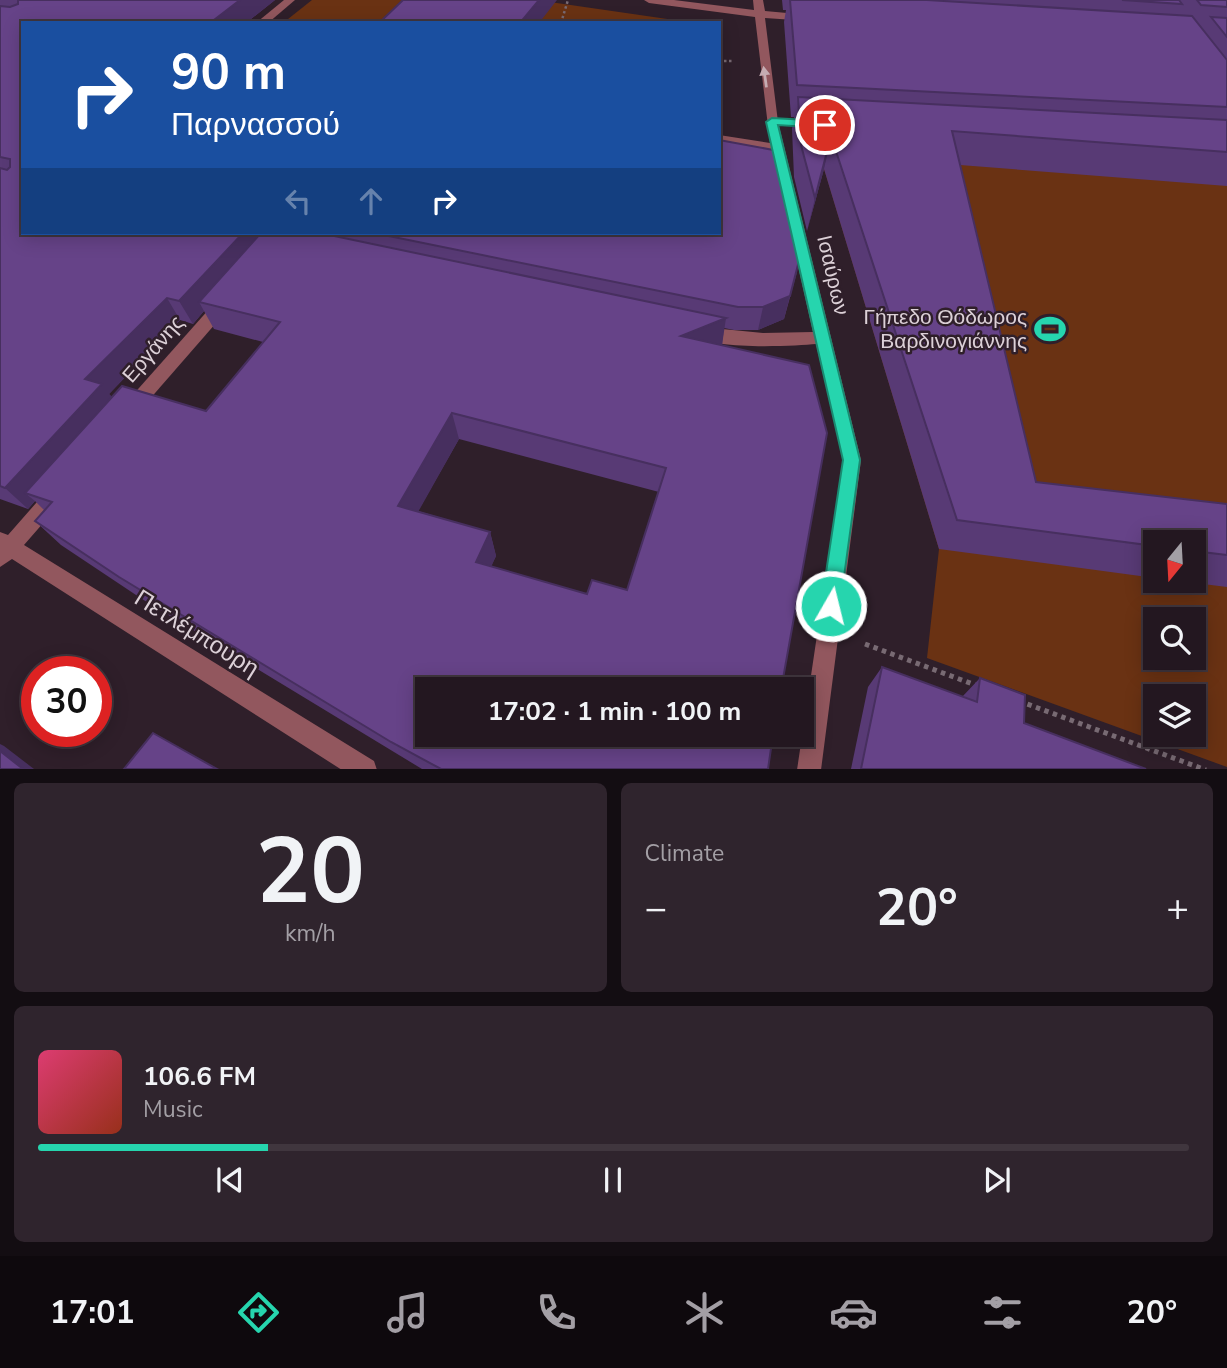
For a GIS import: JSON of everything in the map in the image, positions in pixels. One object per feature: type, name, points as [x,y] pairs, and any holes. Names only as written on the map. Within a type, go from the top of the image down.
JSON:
[{"type":"street","points":[[264,21],[290,0]]},
{"type":"street","points":[[649,0],[759,7],[828,19]]},
{"type":"street","name":"Ισαύρων","points":[[759,7],[779,122],[779,148],[852,460],[809,769]]},
{"type":"street","points":[[721,139],[779,148]]},
{"type":"street","name":"Εργάνης","points":[[117,425],[233,292]]},
{"type":"street","points":[[680,328],[734,339],[787,340],[824,337]]},
{"type":"street","points":[[3,549],[72,476]]},
{"type":"street","name":"Πετλέμπουρη","points":[[3,549],[365,769]]},
{"type":"path","points":[[562,21],[568,0]]},
{"type":"path","points":[[827,630],[984,688]]},
{"type":"path","points":[[1010,698],[1206,769]]},
{"type":"shaded area","points":[[312,0],[536,0],[681,21],[286,21]]},
{"type":"shaded area","name":"Γήπεδο Θόδωρος Βαρδινογιάννης","points":[[812,129],[1227,156],[1227,767],[1172,747],[1206,747],[1206,684],[1143,684],[1143,736],[927,658],[939,549]]},
{"type":"building","points":[[18,0],[240,0],[213,21],[21,21],[21,235],[241,235],[179,301],[167,298],[85,379],[102,384],[5,488],[0,486],[0,168],[7,170],[10,167],[10,159],[0,157],[0,6],[18,4]]},
{"type":"building","points":[[403,0],[539,0],[522,21],[381,21]]},
{"type":"building","points":[[790,0],[927,0],[1192,16],[1227,60],[1227,107],[797,85]]},
{"type":"building","points":[[1122,0],[1179,0],[1182,4]]},
{"type":"building","points":[[1197,0],[1227,0],[1227,7],[1201,5]]},
{"type":"building","points":[[1211,17],[1227,18],[1227,37]]},
{"type":"building","points":[[798,97],[1227,120],[1227,152],[952,131],[1036,482],[1227,504],[1227,555],[1206,552],[1206,530],[1143,530],[1143,544],[957,520],[831,136],[815,198],[801,145]]},
{"type":"building","points":[[721,140],[779,151],[802,249],[790,296],[763,307],[738,307],[384,235],[721,235]]},
{"type":"building","points":[[259,235],[330,235],[726,318],[681,336],[809,365],[827,433],[783,677],[415,677],[415,747],[771,747],[768,769],[441,769],[391,742],[119,577],[35,521],[52,502],[25,493],[122,386],[206,411],[280,322],[199,302]],"holes":[[[452,413],[666,468],[627,590],[592,580],[587,594],[476,562],[490,532],[398,506]]]},
{"type":"building","points":[[882,667],[977,702],[980,678],[1025,695],[1024,723],[1146,769],[861,769]]},
{"type":"building","points":[[153,733],[217,769],[124,769]]},
{"type":"building","points":[[0,751],[23,769],[0,769]]},
{"type":"place","name":"Γήπεδο Θόδωρος Βαρδινογιάννης","points":[[1050,329]]},
{"type":"route","points":[[825,125],[772,122],[852,460],[831,606]]}]
